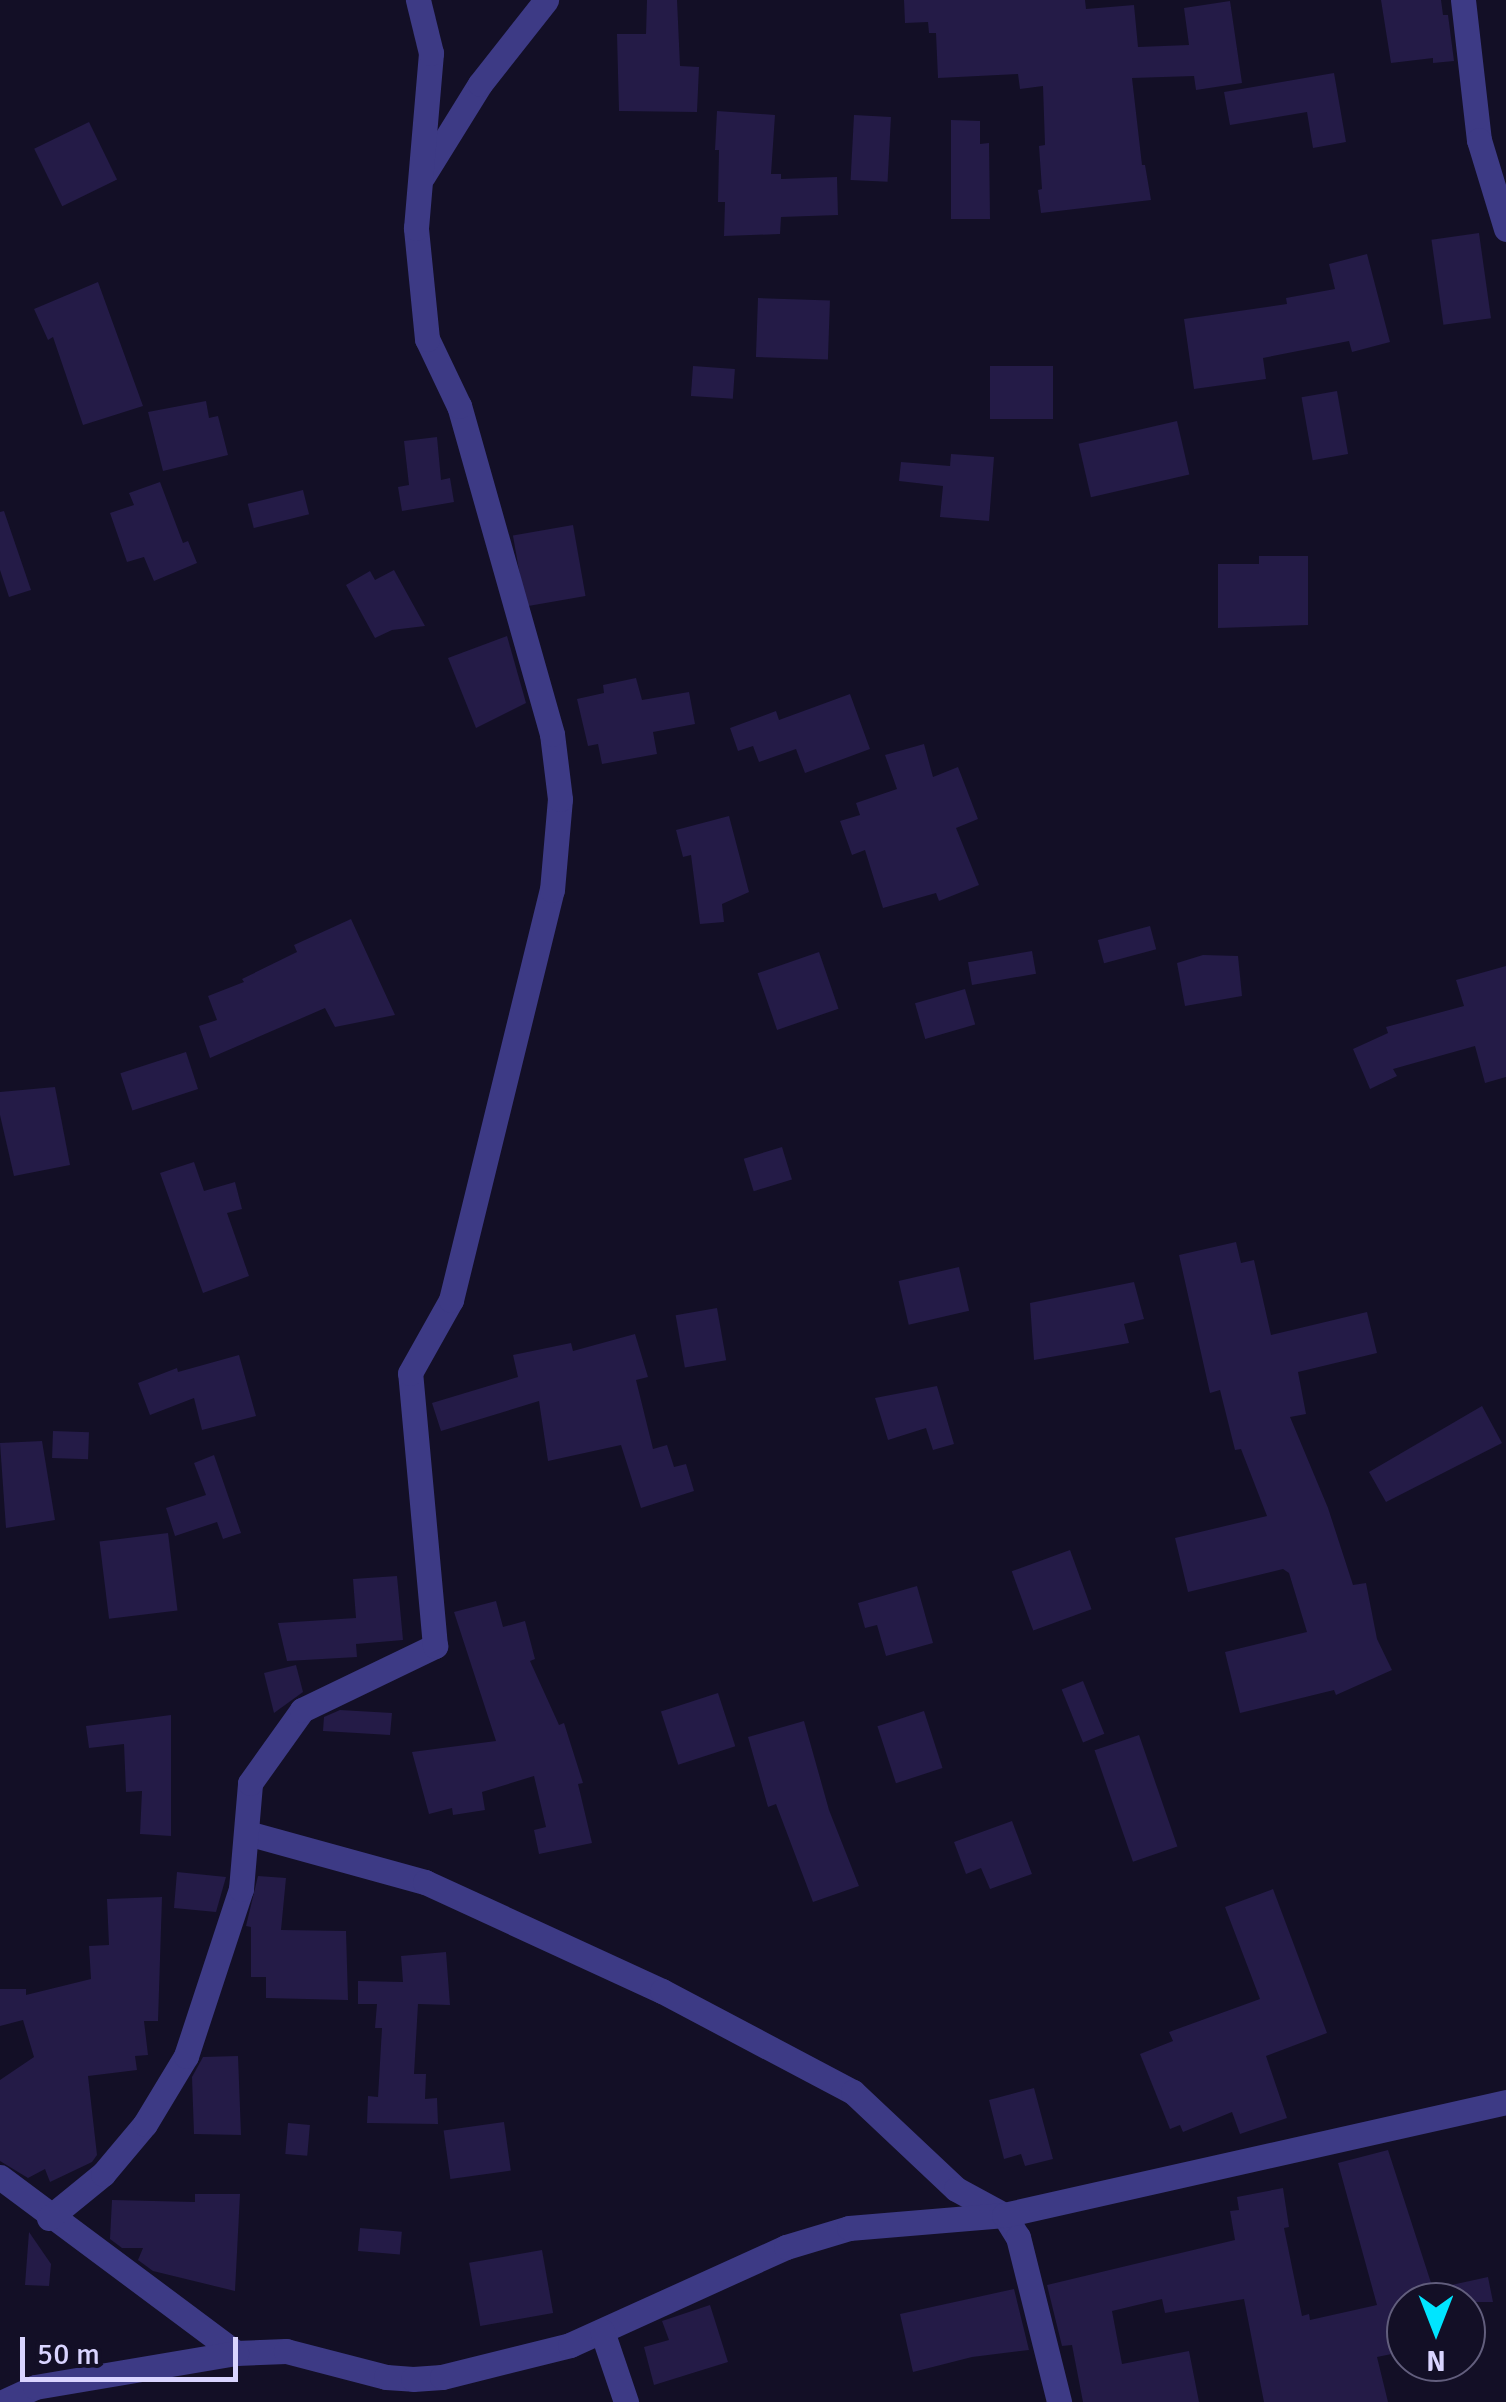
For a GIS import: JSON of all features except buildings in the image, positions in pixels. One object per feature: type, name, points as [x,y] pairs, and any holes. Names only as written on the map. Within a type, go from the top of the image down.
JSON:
[{"type":"street","points":[[49,2218],[103,2174],[145,2124],[186,2056],[236,1907],[250,1782],[302,1710],[435,1646],[410,1372],[451,1300],[552,890],[560,832],[552,734],[459,406],[427,338],[416,228],[432,53],[418,0]]},
{"type":"street","points":[[420,181],[480,84],[546,0]]},
{"type":"street","points":[[1462,0],[1480,140],[1506,229]]},
{"type":"street","points":[[1480,140],[1506,134]]},
{"type":"street","points":[[247,1833],[425,1882],[662,1991],[853,2092],[956,2189],[1004,2215],[1018,2237],[1059,2402]]},
{"type":"street","points":[[3,2402],[36,2387],[236,2354],[286,2350],[386,2377],[413,2380],[557,2348],[786,2247],[849,2228],[1004,2215],[1506,2102]]},
{"type":"street","points":[[0,2177],[49,2218],[236,2354]]},
{"type":"street","points":[[602,2331],[626,2402]]}]
